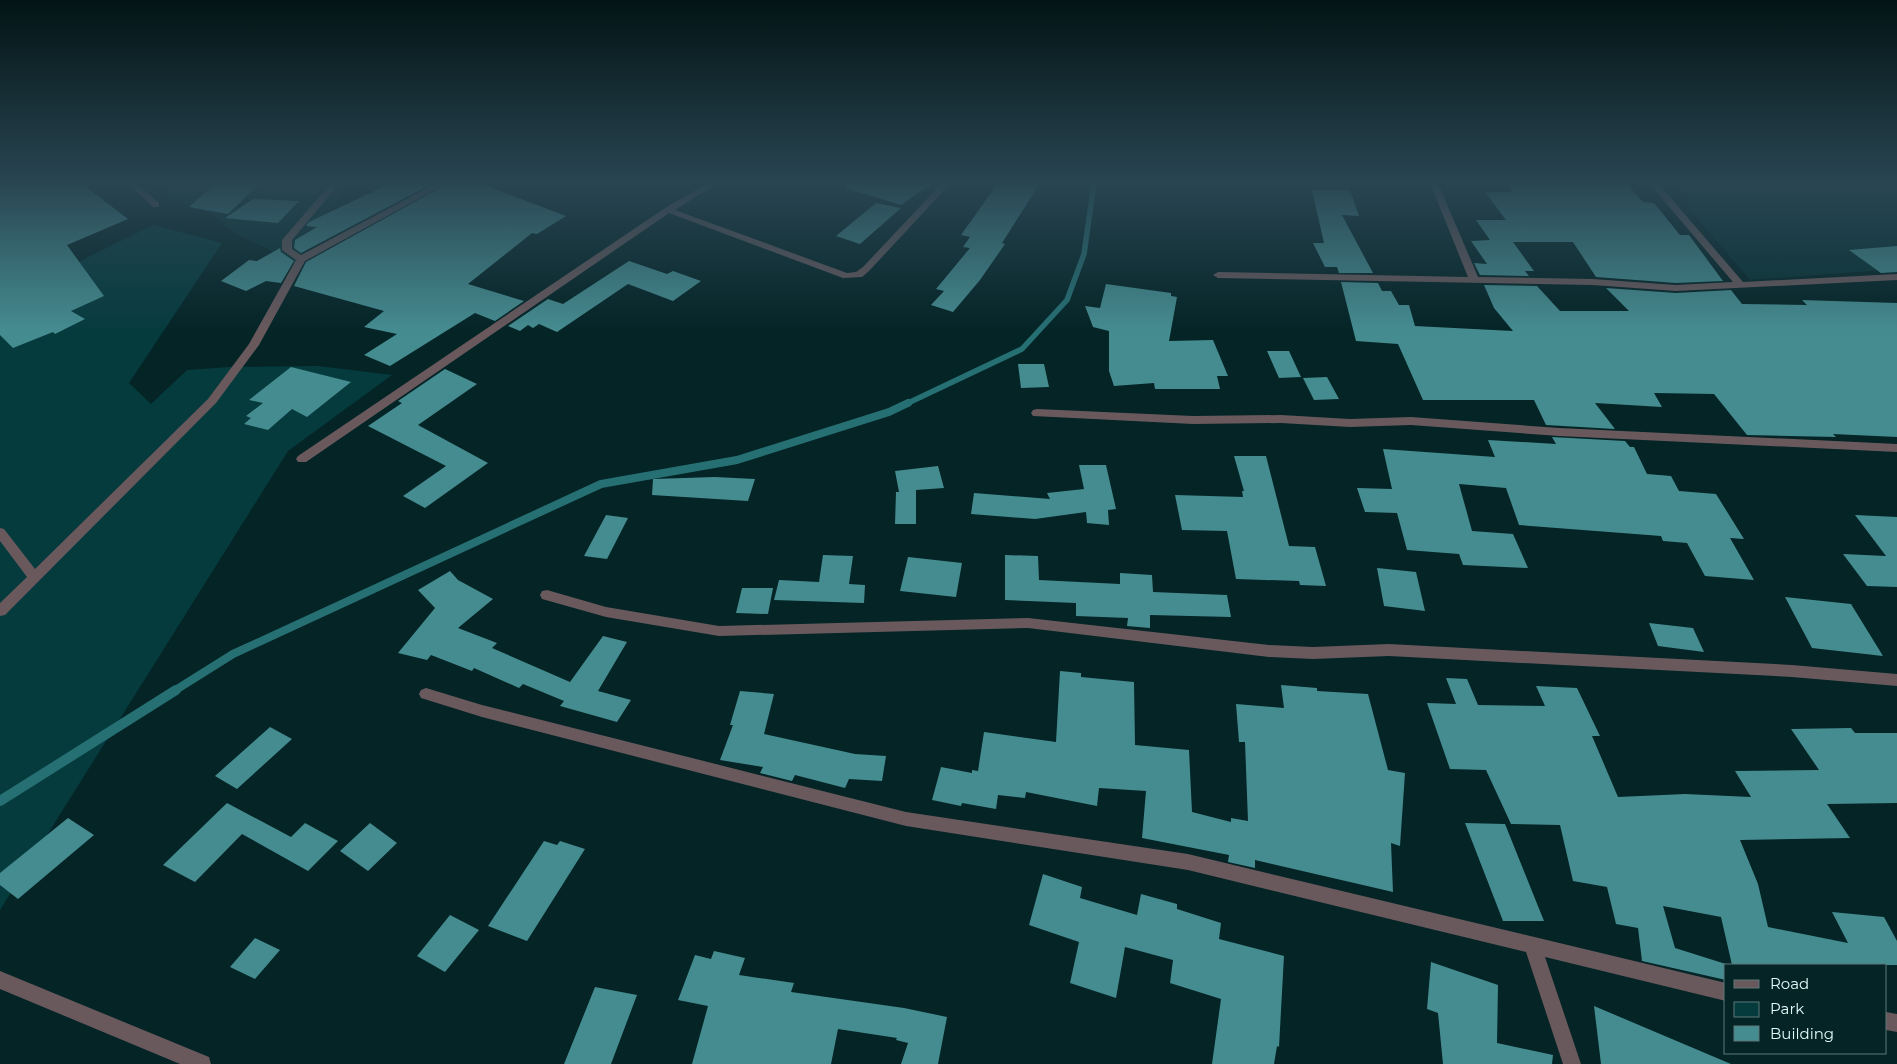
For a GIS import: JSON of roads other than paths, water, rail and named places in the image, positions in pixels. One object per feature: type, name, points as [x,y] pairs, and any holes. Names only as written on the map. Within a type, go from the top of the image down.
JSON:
[{"type":"street","points":[[293,233],[287,240],[287,250],[301,259]]},
{"type":"street","points":[[0,611],[212,401],[254,345],[301,259],[350,233]]},
{"type":"street","points":[[302,458],[635,233]]},
{"type":"street","points":[[729,233],[846,276],[859,275],[866,270],[901,233]]},
{"type":"street","points":[[1454,233],[1474,280]]},
{"type":"street","points":[[1696,233],[1741,286]]},
{"type":"street","points":[[1218,275],[1594,282],[1676,288],[1897,277]]},
{"type":"street","points":[[1037,413],[1193,420],[1281,419],[1350,423],[1411,421],[1559,432],[1897,448]]},
{"type":"street","points":[[0,532],[34,577]]},
{"type":"street","points":[[547,595],[606,612],[719,631],[1028,623],[1269,651],[1313,654],[1347,650],[1398,650],[1792,671],[1897,680]]},
{"type":"street","points":[[426,694],[482,711],[906,819],[1188,862],[1533,947],[1724,992]]},
{"type":"street","points":[[1533,947],[1572,1064]]},
{"type":"street","points":[[0,980],[202,1064]]},
{"type":"waterway","points":[[906,404],[1022,349],[1067,300],[1084,254],[1087,233]]},
{"type":"waterway","points":[[174,691],[233,654],[601,484],[737,460],[889,412],[908,403]]},
{"type":"waterway","points":[[0,801],[176,690]]}]
